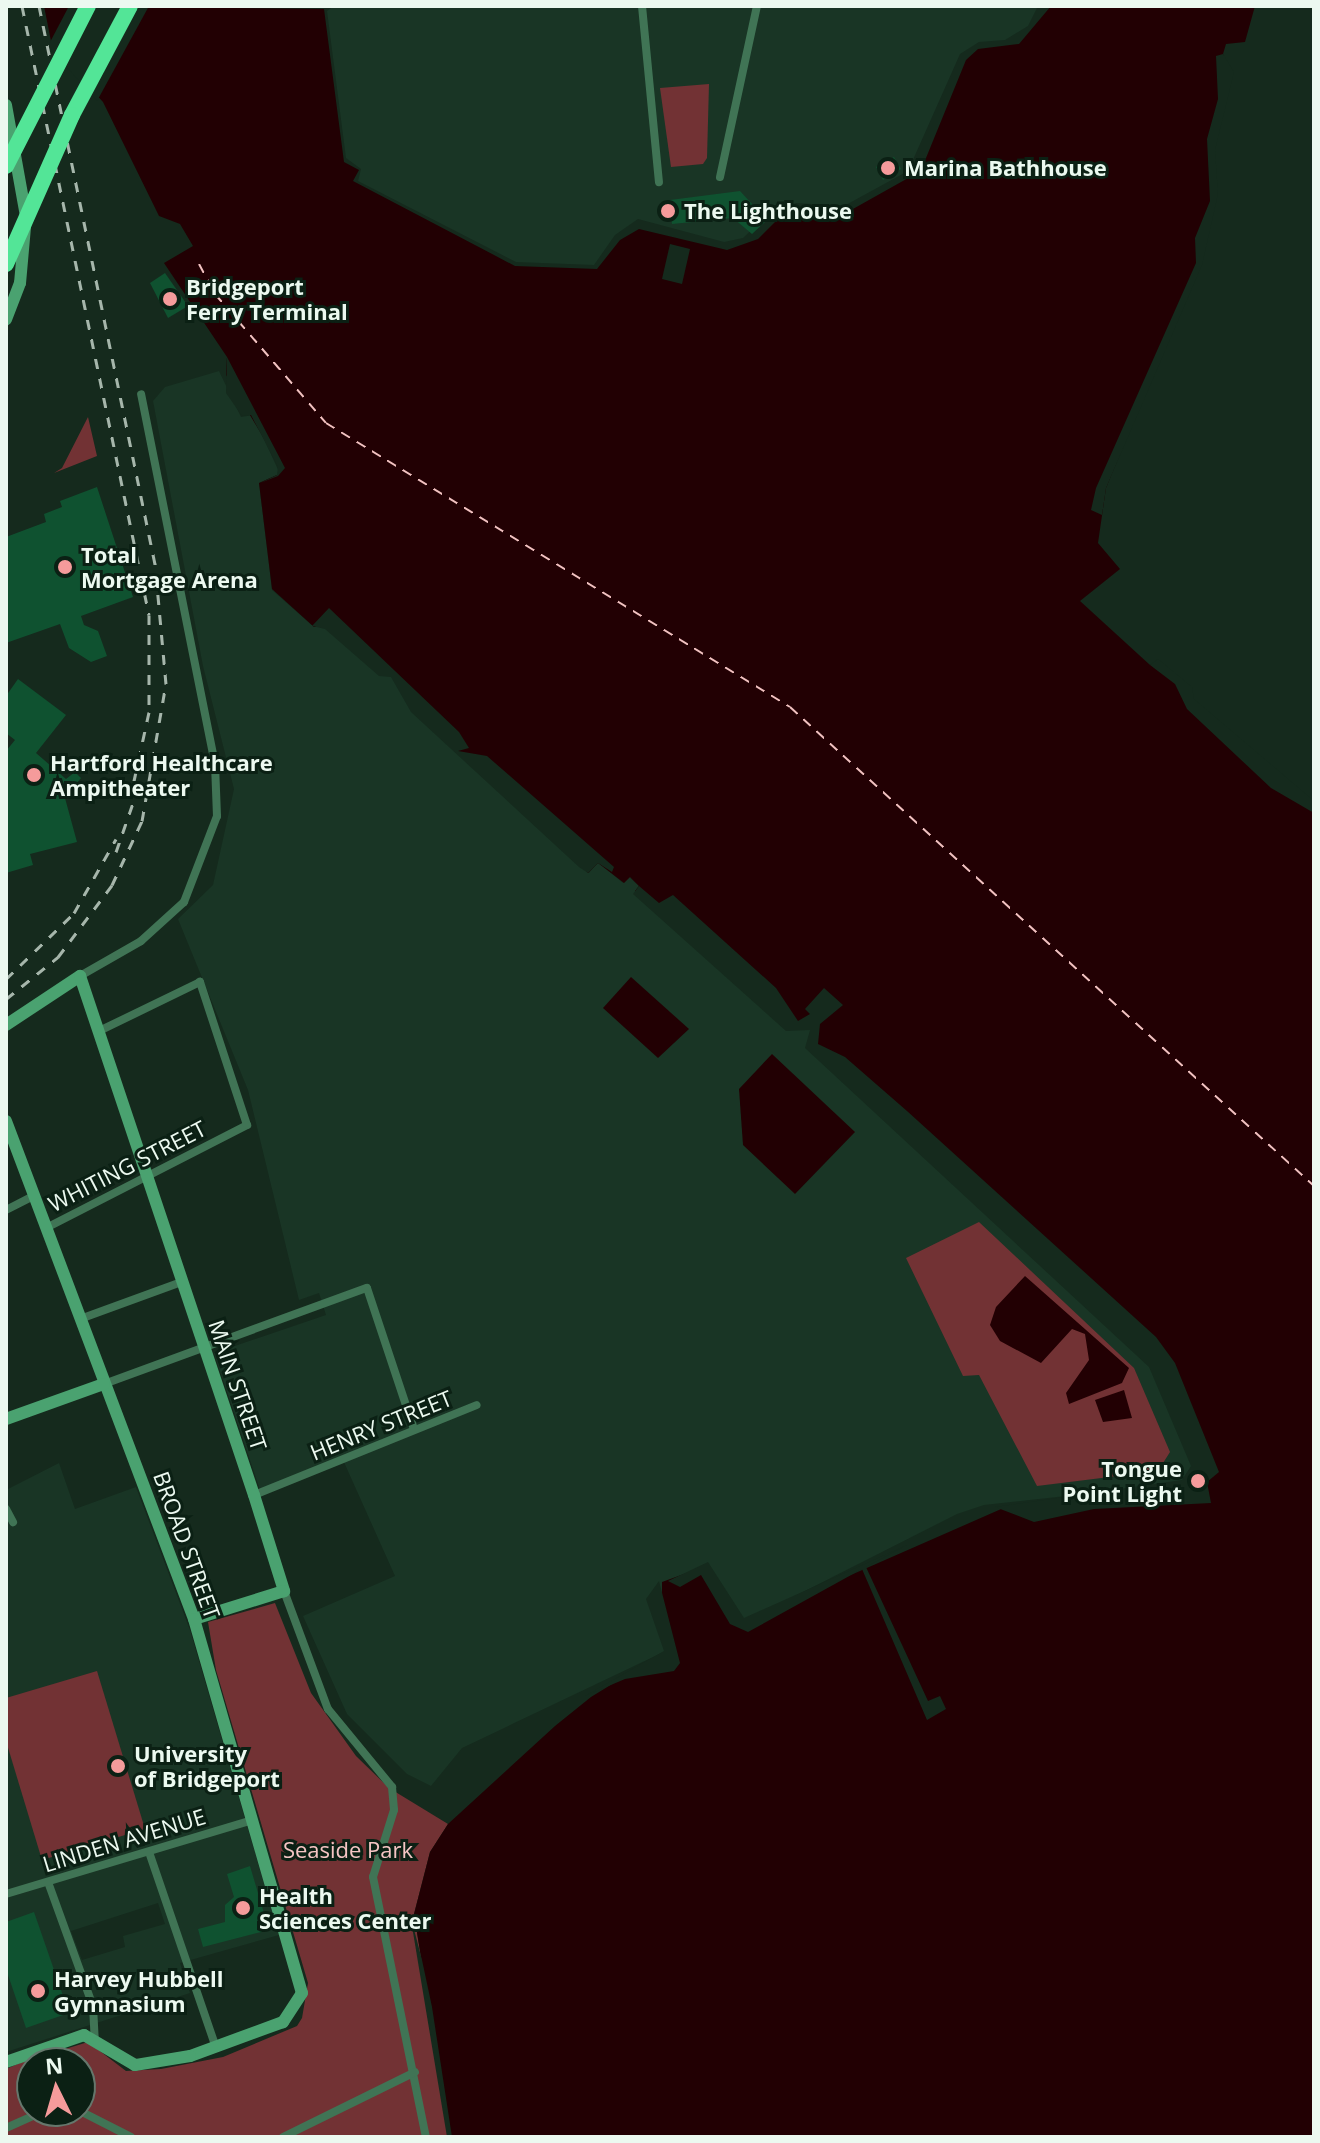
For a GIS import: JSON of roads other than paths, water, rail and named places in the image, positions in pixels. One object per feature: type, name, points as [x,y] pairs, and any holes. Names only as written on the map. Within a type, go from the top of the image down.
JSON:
[{"type":"highway","points":[[6,166],[88,6]]},
{"type":"highway","points":[[6,239],[130,6]]},
{"type":"highway","points":[[6,264],[72,115]]},
{"type":"street","points":[[642,6],[659,182]]},
{"type":"street","points":[[720,177],[757,6]]},
{"type":"street","points":[[6,105],[26,216],[20,283],[6,319]]},
{"type":"street","points":[[6,1025],[80,976],[141,941],[184,902],[217,816],[215,764],[141,394]]},
{"type":"street","name":"MAIN STREET","points":[[80,976],[321,1697],[392,1787],[394,1810],[373,1877],[415,2072]]},
{"type":"street","name":"WHITING STREET","points":[[46,1228],[247,1125],[200,982],[99,1031]]},
{"type":"street","name":"BROAD STREET","points":[[6,1121],[194,1619],[302,1993],[283,2022],[216,2048]]},
{"type":"street","points":[[6,1210],[34,1196]]},
{"type":"street","points":[[80,1319],[181,1282]]},
{"type":"street","points":[[6,1419],[367,1288],[414,1429]]},
{"type":"street","name":"HENRY STREET","points":[[254,1495],[477,1405]]},
{"type":"street","points":[[6,1509],[13,1522]]},
{"type":"street","points":[[194,1619],[284,1591]]},
{"type":"street","name":"LINDEN AVENUE","points":[[6,1894],[253,1820]]},
{"type":"street","points":[[6,2062],[73,2036],[95,2040],[135,2065],[216,2048],[149,1852]]},
{"type":"street","points":[[48,1882],[93,2006],[95,2040]]},
{"type":"street","points":[[283,2137],[300,2133],[415,2072],[426,2137]]},
{"type":"street","points":[[96,2119],[131,2137]]},
{"type":"railway","points":[[22,6],[149,615],[149,712],[132,790]]},
{"type":"railway","points":[[6,999],[58,957],[112,885],[142,821],[166,684],[155,564],[39,6]]},
{"type":"railway","points":[[116,852],[141,780]]},
{"type":"railway","points":[[6,979],[74,913],[116,839]]},
{"type":"place","name":"Marina Bathhouse","points":[[888,168]]},
{"type":"place","name":"The Lighthouse","points":[[668,211]]},
{"type":"place","name":"Bridgeport Ferry Terminal","points":[[170,299]]},
{"type":"place","name":"Total Mortgage Arena","points":[[65,567]]},
{"type":"place","name":"Hartford Healthcare Ampitheater","points":[[34,775]]},
{"type":"place","name":"Tongue Point Light","points":[[1198,1481]]},
{"type":"place","name":"University of Bridgeport","points":[[118,1766]]},
{"type":"place","name":"Health Sciences Center","points":[[243,1908]]},
{"type":"place","name":"Harvey Hubbell Gymnasium","points":[[38,1991]]},
{"type":"park label","name":"Seaside Park","points":[[348,1850]]}]
